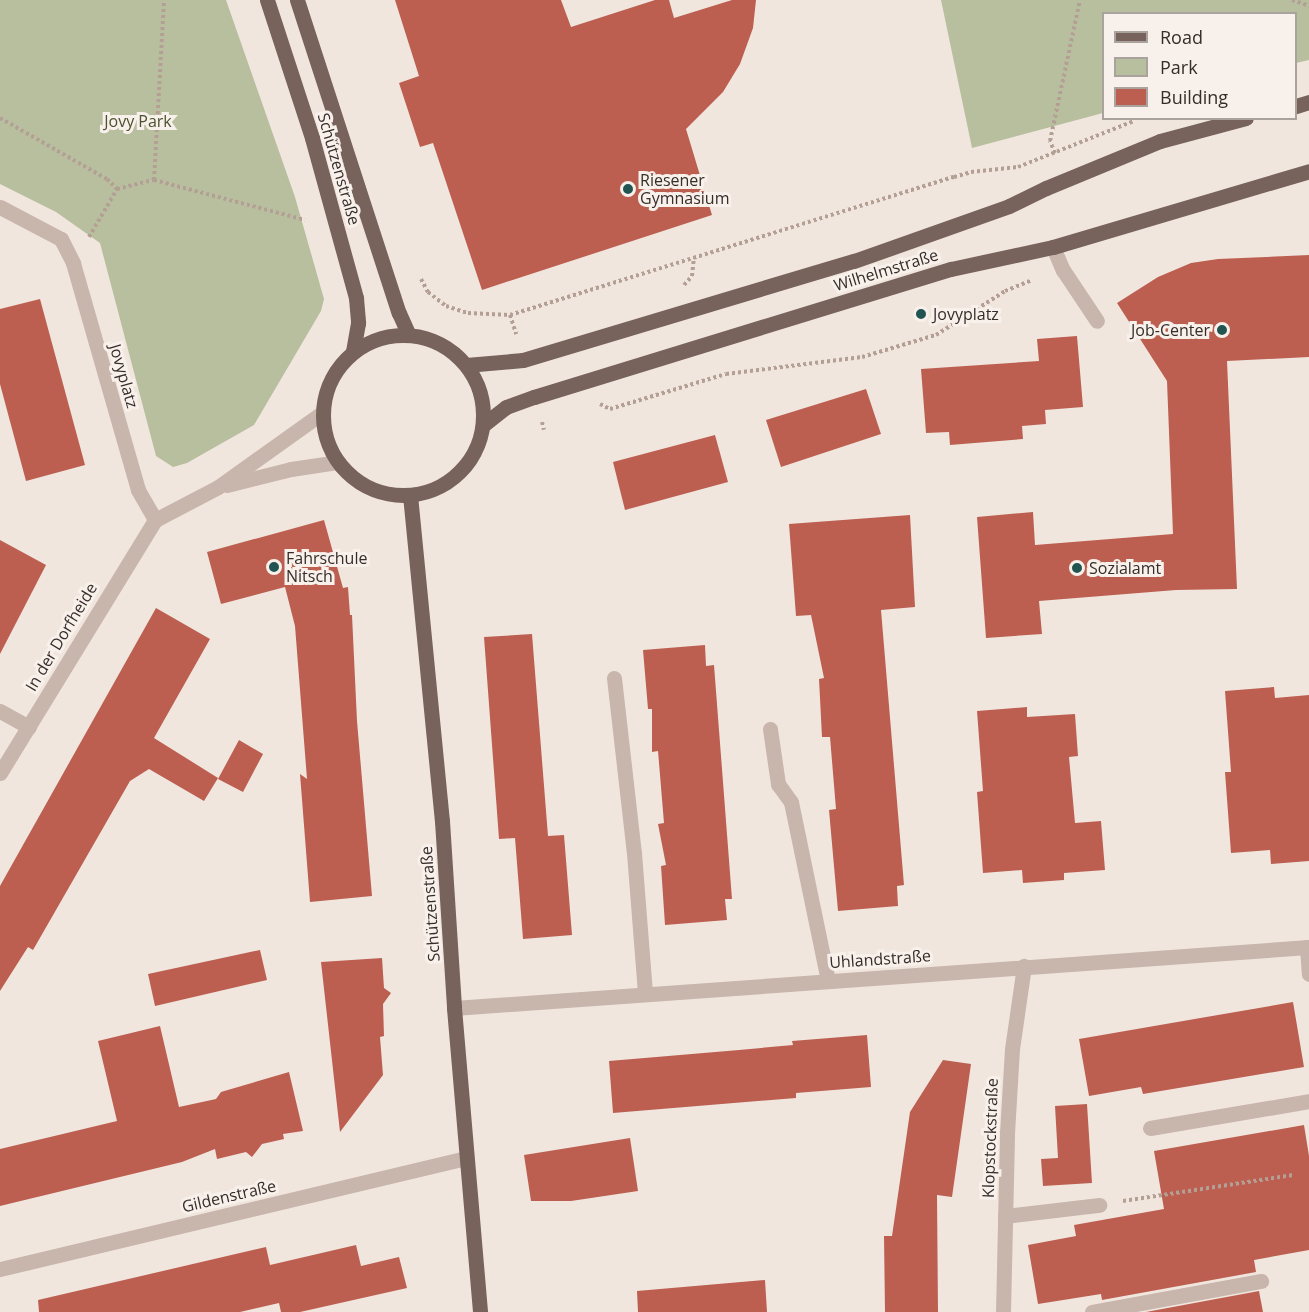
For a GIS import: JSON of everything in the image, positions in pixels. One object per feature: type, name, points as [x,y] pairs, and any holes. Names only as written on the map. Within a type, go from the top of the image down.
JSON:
[{"type":"main road","name":"Schützenstraße","points":[[267,0],[312,138],[356,298],[358,324],[353,352]]},
{"type":"main road","name":"Schützenstraße","points":[[297,0],[399,314],[409,335]]},
{"type":"main road","name":"Wilhelmstraße","points":[[466,365],[523,360],[854,261],[1009,206],[1046,188],[1160,141],[1239,120]]},
{"type":"main road","name":"Wilhelmstraße","points":[[483,425],[506,407],[534,397],[951,268],[1053,247],[1309,171]]},
{"type":"main road","points":[[409,335],[431,339],[455,354],[466,365],[480,392],[483,425],[479,442],[464,468],[439,487],[410,495],[374,490],[358,481],[338,462],[326,438],[323,412],[325,396],[335,372],[353,352],[378,339],[409,335]]},
{"type":"main road","name":"Schützenstraße","points":[[410,495],[442,821],[454,1008],[480,1312]]},
{"type":"street","name":"Jovyplatz","points":[[0,207],[61,239],[73,263],[138,490],[155,520]]},
{"type":"street","points":[[1053,247],[1063,270],[1097,321]]},
{"type":"street","points":[[155,520],[218,487],[323,412]]},
{"type":"street","points":[[218,487],[291,469],[338,462]]},
{"type":"street","name":"In der Dorfheide","points":[[0,773],[155,520]]},
{"type":"street","points":[[614,678],[634,853],[645,993]]},
{"type":"street","points":[[0,711],[29,727]]},
{"type":"street","points":[[770,729],[778,784],[790,802],[828,980]]},
{"type":"street","points":[[1308,947],[1309,974]]},
{"type":"street","name":"Uhlandstraße","points":[[454,1008],[1308,947]]},
{"type":"street","name":"Klopstockstraße","points":[[1003,1312],[1012,1049],[1024,966]]},
{"type":"street","points":[[1150,1128],[1309,1101]]},
{"type":"street","name":"Gildenstraße","points":[[0,1269],[466,1158]]},
{"type":"street","points":[[1005,1216],[1099,1205]]},
{"type":"street","points":[[1092,1312],[1261,1281]]},
{"type":"path","points":[[154,180],[164,0]]},
{"type":"path","points":[[1055,153],[1050,141],[1080,0]]},
{"type":"path","points":[[1292,0],[1309,6]]},
{"type":"path","points":[[0,118],[107,179],[117,189]]},
{"type":"path","points":[[421,279],[428,292],[446,306],[468,314],[510,315],[971,172],[1018,167],[1118,125],[1136,120]]},
{"type":"path","points":[[73,263],[117,189],[154,180],[305,220]]},
{"type":"path","points":[[610,409],[726,374],[862,357],[936,335],[1005,291],[1063,270]]},
{"type":"path","points":[[1099,1205],[1293,1175]]},
{"type":"green space","name":"Jovy Park","points":[[0,0],[226,0],[295,197],[324,299],[321,311],[254,425],[187,463],[173,467],[156,456],[100,243],[56,212],[0,184]]},
{"type":"green space","points":[[941,0],[1309,0],[1309,60],[1297,63],[1297,12],[1102,12],[1102,113],[972,148]]},
{"type":"building","points":[[395,0],[561,0],[571,27],[655,0],[669,0],[674,18],[732,0],[756,0],[753,28],[740,64],[723,92],[686,129],[712,215],[482,290],[433,143],[420,147],[399,83],[419,76]]},
{"type":"building","points":[[1309,255],[1309,357],[1227,361],[1237,589],[1176,590],[1039,601],[1042,634],[986,638],[977,517],[1033,512],[1035,545],[1173,534],[1167,381],[1117,303],[1158,277],[1191,263],[1218,259]]},
{"type":"building","points":[[40,299],[85,465],[26,481],[0,384],[0,309]]},
{"type":"building","points":[[1077,336],[1083,407],[1045,410],[1046,424],[1022,426],[1023,439],[950,445],[949,432],[926,433],[921,369],[1039,361],[1037,339]]},
{"type":"building","points":[[866,389],[881,434],[781,467],[766,420]]},
{"type":"building","points":[[715,435],[728,482],[625,510],[613,462]]},
{"type":"building","points":[[910,515],[915,607],[881,610],[904,885],[897,886],[898,906],[838,911],[829,810],[836,809],[830,737],[822,737],[819,679],[824,678],[811,615],[796,616],[789,524]]},
{"type":"building","points":[[324,520],[343,588],[348,587],[350,615],[352,615],[357,721],[372,896],[310,902],[300,774],[307,779],[295,626],[285,587],[221,604],[207,552]]},
{"type":"building","points":[[0,540],[46,565],[0,654]]},
{"type":"building","points":[[156,608],[210,639],[154,738],[218,778],[204,801],[149,769],[130,781],[33,950],[28,947],[0,991],[0,886]]},
{"type":"building","points":[[532,634],[548,836],[564,835],[572,935],[523,939],[515,838],[499,839],[484,637]]},
{"type":"building","points":[[705,645],[706,666],[714,665],[732,899],[725,899],[727,920],[665,925],[661,866],[666,865],[658,824],[664,823],[658,751],[652,752],[652,709],[648,709],[643,650]]},
{"type":"building","points":[[1274,687],[1275,698],[1309,695],[1309,861],[1271,864],[1270,850],[1231,853],[1225,772],[1231,772],[1225,691]]},
{"type":"building","points":[[1027,707],[1027,717],[1075,714],[1078,756],[1069,757],[1075,823],[1101,821],[1105,870],[1064,873],[1064,880],[1023,883],[1022,870],[983,873],[977,792],[983,791],[977,711]]},
{"type":"building","points":[[239,740],[263,754],[243,792],[218,779]]},
{"type":"building","points":[[260,950],[267,980],[155,1006],[148,974]]},
{"type":"building","points":[[382,958],[384,988],[391,993],[383,1004],[384,1036],[380,1037],[383,1075],[340,1132],[321,962]]},
{"type":"building","points":[[1293,1002],[1304,1067],[1143,1094],[1141,1087],[1089,1096],[1079,1039]]},
{"type":"building","points":[[160,1026],[179,1107],[216,1099],[221,1092],[289,1072],[303,1131],[283,1134],[284,1139],[262,1144],[252,1157],[246,1152],[217,1159],[215,1149],[182,1162],[0,1206],[0,1149],[117,1121],[98,1041]]},
{"type":"building","points":[[867,1035],[871,1087],[796,1093],[796,1098],[613,1113],[609,1061],[793,1045],[792,1041]]},
{"type":"building","points":[[943,1060],[971,1064],[952,1197],[937,1195],[938,1312],[885,1312],[884,1236],[892,1236],[910,1112]]},
{"type":"building","points":[[1087,1104],[1092,1183],[1043,1186],[1041,1159],[1058,1158],[1055,1106]]},
{"type":"building","points":[[1304,1125],[1309,1156],[1309,1250],[1254,1260],[1256,1272],[1102,1300],[1101,1294],[1038,1304],[1028,1245],[1076,1236],[1074,1225],[1164,1209],[1154,1151]]},
{"type":"building","points":[[630,1138],[638,1191],[571,1201],[531,1201],[524,1155]]},
{"type":"building","points":[[356,1245],[361,1266],[399,1257],[407,1288],[300,1312],[281,1312],[279,1303],[240,1312],[39,1312],[38,1300],[266,1247],[270,1265]]},
{"type":"building","points":[[765,1280],[767,1312],[638,1312],[637,1291]]},
{"type":"building","points":[[1259,1291],[1263,1312],[1146,1312]]},
{"type":"place","name":"Riesener Gymnasium","points":[[628,189]]},
{"type":"place","name":"Jovyplatz","points":[[921,314]]},
{"type":"place","name":"Job-Center","points":[[1222,330]]},
{"type":"place","name":"Fahrschule Nitsch","points":[[274,567]]},
{"type":"place","name":"Sozialamt","points":[[1077,568]]}]
